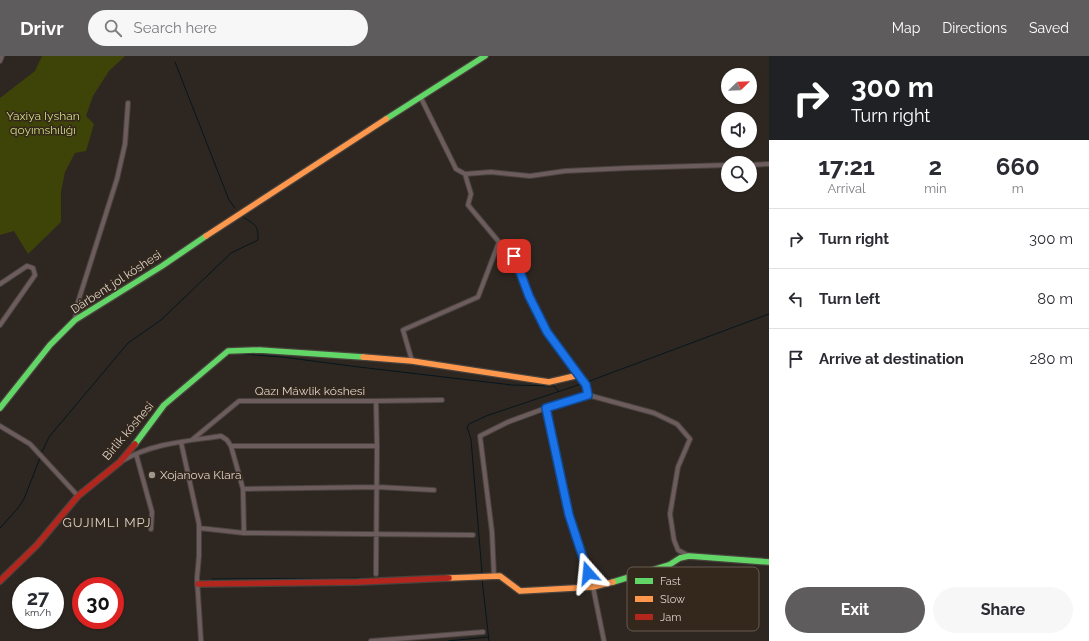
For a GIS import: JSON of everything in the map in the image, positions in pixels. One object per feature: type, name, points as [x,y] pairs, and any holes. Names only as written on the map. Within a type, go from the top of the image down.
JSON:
[{"type":"street","points":[[0,61],[2,56]]},
{"type":"street","name":"Dárbent jol kóshesi","points":[[0,408],[50,345],[75,320],[162,266],[244,211],[485,56]]},
{"type":"street","points":[[420,98],[456,169],[464,174],[491,172],[530,176],[594,169],[721,165]]},
{"type":"street","points":[[75,320],[78,302],[117,179],[125,144],[128,103]]},
{"type":"street","points":[[757,165],[769,164]]},
{"type":"street","points":[[464,174],[471,194],[468,205],[499,242],[514,256],[529,296],[547,332],[586,385],[588,395]]},
{"type":"street","points":[[499,242],[478,297],[403,330],[412,362],[549,382],[579,375]]},
{"type":"street","points":[[0,284],[27,266],[33,268],[35,275],[0,325]]},
{"type":"street","name":"Birlik kóshesi","points":[[0,580],[37,545],[78,496],[120,462],[148,428],[164,405],[230,350],[259,350],[412,362]]},
{"type":"street","points":[[494,576],[492,532],[480,436],[508,422],[588,395],[654,413],[677,424],[690,439],[678,467],[670,514],[674,540],[678,550],[689,556]]},
{"type":"street","name":"Qazı Máwlik kóshesi","points":[[192,440],[239,401],[442,400]]},
{"type":"street","points":[[376,401],[376,574]]},
{"type":"street","points":[[546,408],[569,515],[592,587],[604,641]]},
{"type":"street","points":[[0,426],[30,444],[78,496]]},
{"type":"street","points":[[120,462],[136,454],[168,444],[221,436],[227,440],[231,446],[243,489],[244,533]]},
{"type":"street","points":[[181,442],[199,528],[198,584],[201,641]]},
{"type":"street","points":[[231,446],[377,446]]},
{"type":"street","points":[[136,454],[152,512],[151,529]]},
{"type":"street","points":[[243,489],[377,487],[434,490]]},
{"type":"street","points":[[199,528],[244,533],[473,535]]},
{"type":"street","points":[[664,567],[670,565],[680,558],[689,556],[769,562]]},
{"type":"street","points":[[198,584],[358,582],[500,576],[520,591],[592,587],[627,578]]},
{"type":"street","points":[[371,641],[483,632]]},
{"type":"green space","name":"Yaxiya Iyshan qoyımshılıǵı","points":[[42,56],[125,56],[109,71],[93,96],[86,116],[94,124],[86,151],[75,153],[65,172],[61,192],[61,222],[28,254],[14,231],[0,235],[0,98],[35,71]]},
{"type":"waterway","points":[[175,62],[229,200],[235,208]]},
{"type":"waterway","points":[[42,452],[49,437],[128,343],[161,320],[231,253],[258,240],[255,226],[243,217]]},
{"type":"waterway","points":[[587,382],[769,314]]},
{"type":"waterway","points":[[242,354],[282,357],[512,385],[554,386],[559,392]]},
{"type":"waterway","points":[[482,573],[471,439],[467,427],[469,424],[486,416],[581,384]]},
{"type":"waterway","points":[[0,528],[24,499],[40,458]]},
{"type":"waterway","points":[[403,577],[482,573]]},
{"type":"waterway","points":[[212,579],[386,578]]},
{"type":"waterway","points":[[482,579],[489,641]]},
{"type":"waterway","points":[[448,641],[488,637]]},
{"type":"traffic: fast","points":[[386,119],[485,56]]},
{"type":"traffic: fast","points":[[0,408],[50,345],[75,320],[162,266],[206,236]]},
{"type":"traffic: fast","points":[[135,444],[164,405],[228,351],[259,350],[363,357]]},
{"type":"traffic: fast","points":[[662,567],[669,565],[680,558],[689,556],[769,562]]},
{"type":"traffic: fast","points":[[613,582],[627,578]]},
{"type":"traffic: slow","points":[[206,236],[386,119]]},
{"type":"traffic: slow","points":[[363,357],[412,361],[549,382],[579,375]]},
{"type":"traffic: slow","points":[[449,578],[500,576],[520,591],[593,587],[613,582]]},
{"type":"traffic: jam","points":[[0,581],[37,545],[78,496],[120,462],[135,444]]},
{"type":"traffic: jam","points":[[198,584],[358,582],[449,578]]},
{"type":"place","name":"Xojanova Klara","points":[[152,475]]},
{"type":"district","name":"GUJIMLI MPJ","points":[[107,522]]},
{"type":"route","points":[[514,256],[529,296],[547,332],[586,385],[588,395],[546,408],[569,515],[588,573]]}]
